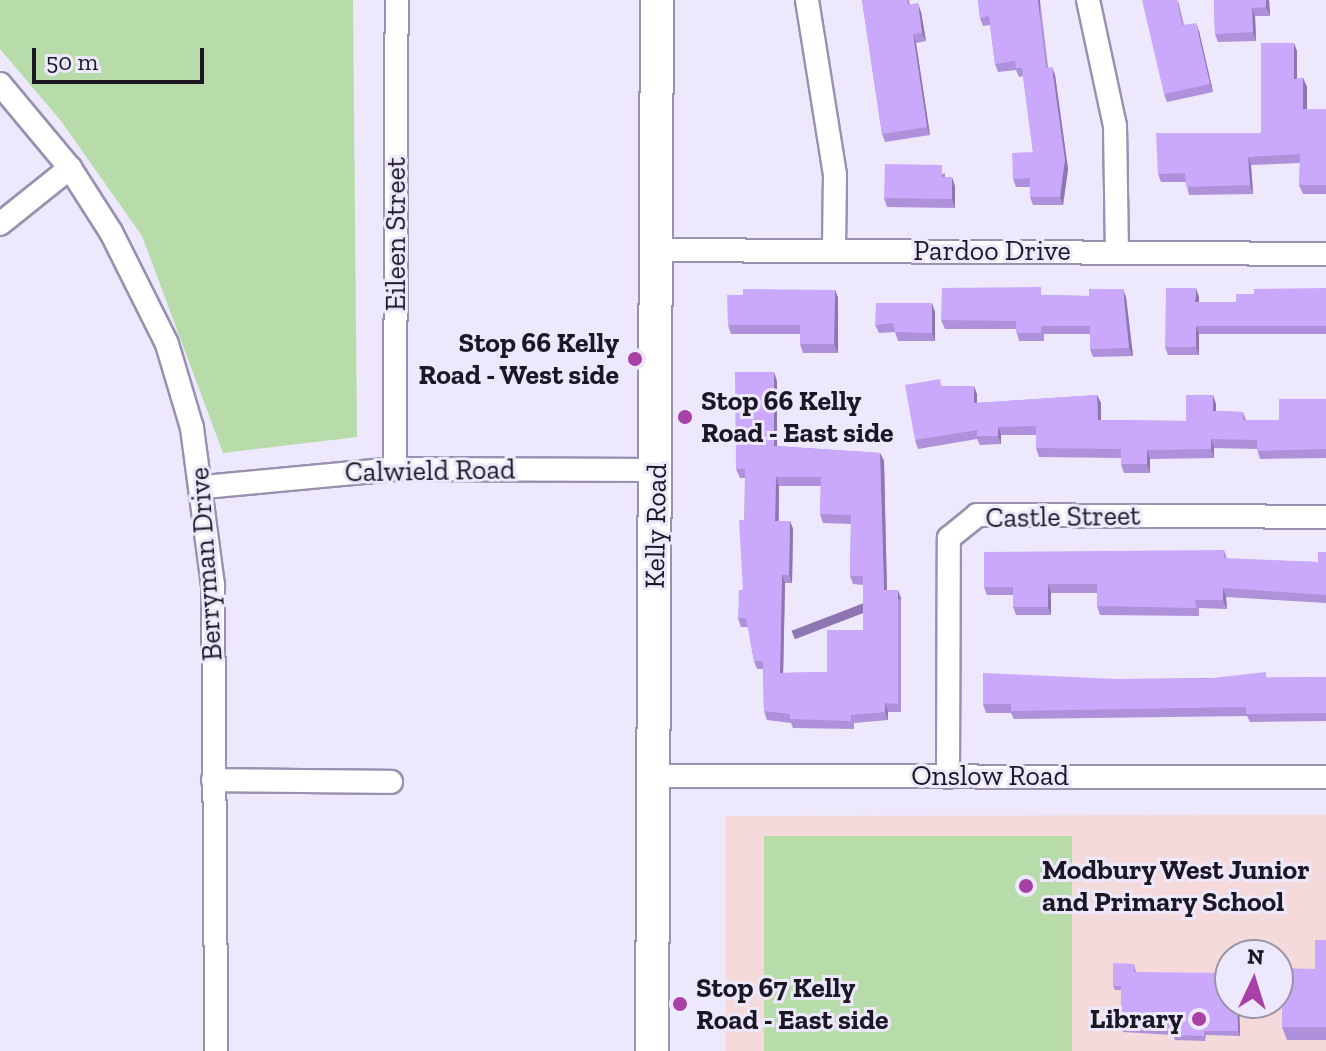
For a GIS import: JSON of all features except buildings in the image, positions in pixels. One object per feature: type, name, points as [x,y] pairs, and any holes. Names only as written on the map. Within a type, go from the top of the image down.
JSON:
[{"type":"street","name":"Eileen Street","points":[[395,469],[397,0]]},
{"type":"street","name":"Kelly Road","points":[[652,1051],[657,0]]},
{"type":"street","points":[[807,0],[835,175],[834,250]]},
{"type":"street","points":[[1088,0],[1115,126],[1117,252]]},
{"type":"street","name":"Berryman Drive","points":[[0,84],[70,168],[130,266],[167,344],[204,487],[213,585],[216,1051]]},
{"type":"street","points":[[0,224],[70,168]]},
{"type":"street","name":"Pardoo Drive","points":[[658,250],[1326,254]]},
{"type":"street","name":"Calwield Road","points":[[204,487],[395,469],[657,470]]},
{"type":"street","name":"Castle Street","points":[[948,777],[949,538],[977,515],[1326,517]]},
{"type":"street","name":"Onslow Road","points":[[654,776],[1326,777]]},
{"type":"street","points":[[213,780],[391,782]]},
{"type":"shaded area","name":"Modbury West Junior and Primary School","points":[[1326,815],[1326,1051],[726,1051],[726,816]]},
{"type":"green space","points":[[0,0],[353,0],[357,437],[223,453],[142,236],[61,121],[0,49]]},
{"type":"green space","points":[[764,836],[1072,836],[1072,1051],[764,1051]]},
{"type":"place","name":"Stop 66 Kelly Road - West side","points":[[635,359]]},
{"type":"place","name":"Stop 66 Kelly Road - East side","points":[[685,417]]},
{"type":"place","name":"Modbury West Junior and Primary School","points":[[1026,886]]},
{"type":"place","name":"Stop 67 Kelly Road - East side","points":[[680,1004]]},
{"type":"place","name":"Library","points":[[1199,1019]]}]
